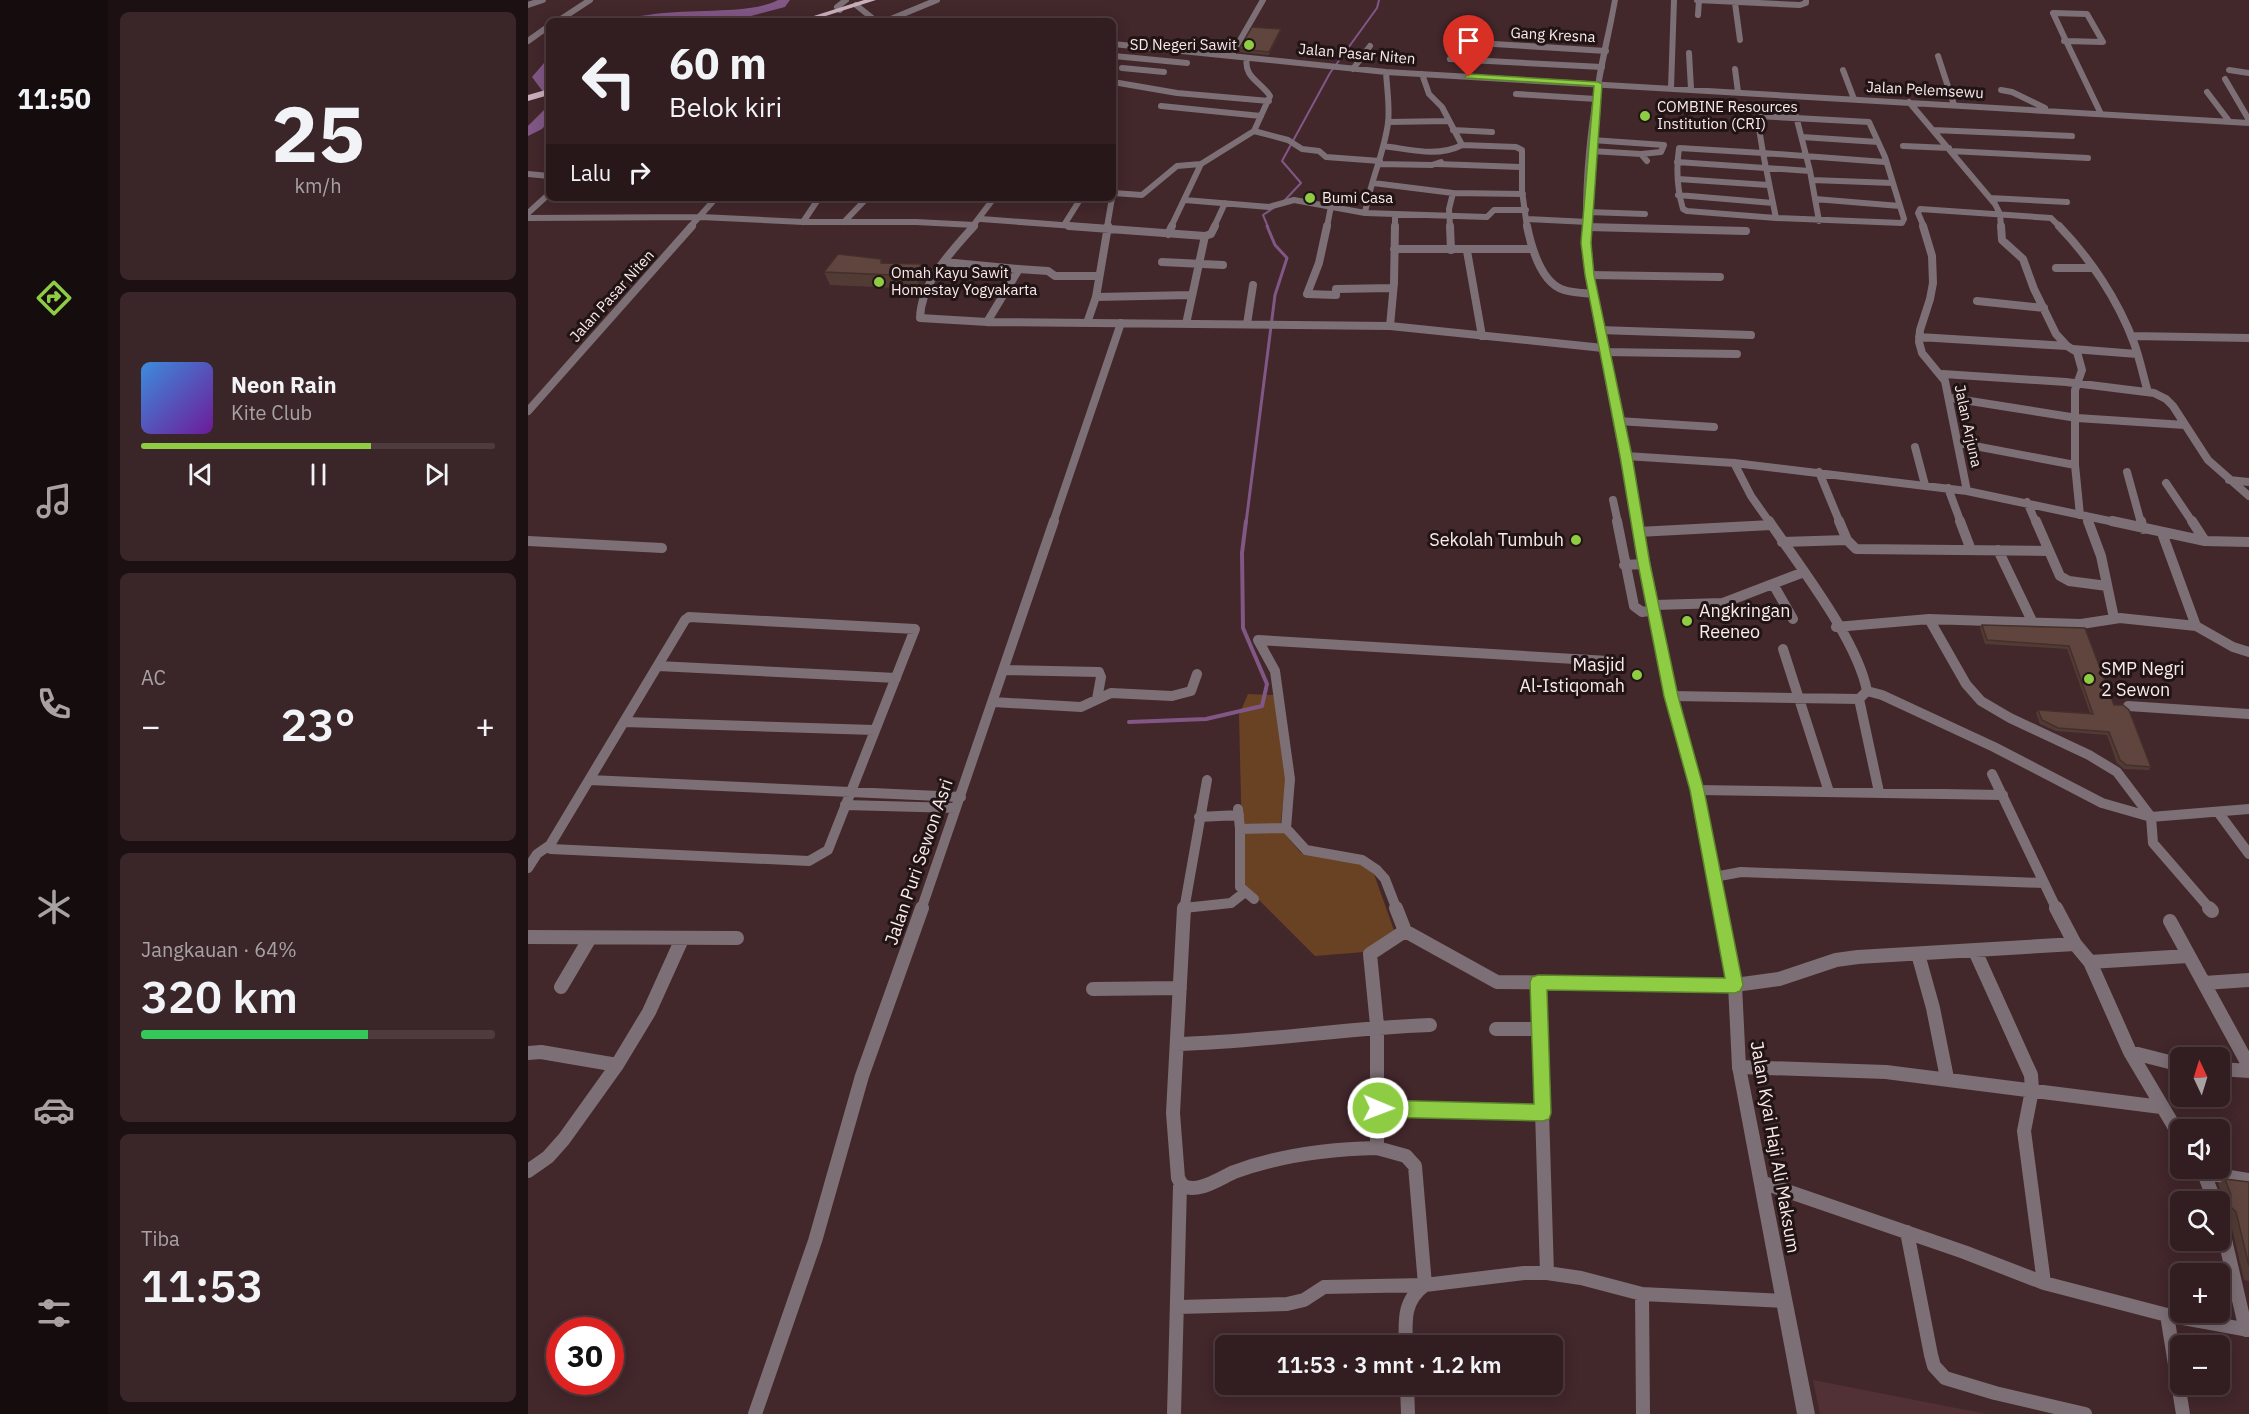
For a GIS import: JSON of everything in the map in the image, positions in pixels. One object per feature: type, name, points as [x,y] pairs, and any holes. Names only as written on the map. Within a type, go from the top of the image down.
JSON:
[{"type":"main road","points":[[812,18],[872,0]]},
{"type":"street","points":[[528,5],[543,0]]},
{"type":"street","points":[[563,18],[590,0]]},
{"type":"street","points":[[840,10],[837,7],[846,0]]},
{"type":"street","points":[[893,18],[937,0]]},
{"type":"street","name":"Jalan Kyai Haji Ali Maksum","points":[[1615,0],[1596,99],[1586,243],[1589,275],[1671,696],[1697,790],[1735,985],[1739,1067],[1764,1183],[1806,1414]]},
{"type":"street","points":[[1671,88],[1674,0]]},
{"type":"street","points":[[1698,15],[1698,0],[1800,5],[1806,3],[1806,0]]},
{"type":"street","points":[[1232,56],[1262,2]]},
{"type":"street","points":[[1735,3],[1740,40]]},
{"type":"street","points":[[856,5],[872,18]]},
{"type":"street","points":[[2064,41],[2103,42],[2087,14],[2053,13],[2064,41],[2101,114]]},
{"type":"street","points":[[528,41],[546,28]]},
{"type":"street","points":[[528,29],[542,30]]},
{"type":"street","name":"Gang Kresna","points":[[1462,42],[1606,51]]},
{"type":"street","name":"Jalan Pasar Niten","points":[[1116,44],[1386,72],[1598,84]]},
{"type":"street","points":[[1353,69],[1370,46]]},
{"type":"street","points":[[1151,60],[1160,49]]},
{"type":"street","points":[[1689,53],[1691,89]]},
{"type":"street","points":[[1116,56],[1187,63]]},
{"type":"street","points":[[1938,56],[1954,105]]},
{"type":"street","points":[[1116,77],[1130,58]]},
{"type":"street","points":[[1116,195],[1142,195],[1177,166],[1201,164],[1254,131],[1269,101],[1270,93],[1246,70],[1247,58]]},
{"type":"street","points":[[1450,59],[1602,67]]},
{"type":"street","points":[[1152,87],[1172,62]]},
{"type":"street","points":[[1122,68],[1164,72]]},
{"type":"street","points":[[1735,69],[1738,92]]},
{"type":"street","points":[[1842,70],[1854,99]]},
{"type":"street","points":[[2229,70],[2249,73]]},
{"type":"street","points":[[1365,213],[1368,195],[1380,162],[1388,122],[1386,72]]},
{"type":"street","points":[[1422,74],[1429,94],[1442,107],[1453,130],[1476,165]]},
{"type":"street","points":[[2225,79],[2238,97],[2238,102],[2249,121]]},
{"type":"street","points":[[1116,82],[1173,92],[1269,101]]},
{"type":"street","name":"Jalan Pelemsewu","points":[[1598,84],[2229,122],[2249,121]]},
{"type":"street","points":[[2001,90],[2012,92],[2051,111]]},
{"type":"street","points":[[1210,114],[1227,91]]},
{"type":"street","points":[[2207,92],[2229,122]]},
{"type":"street","points":[[1516,94],[1596,99]]},
{"type":"street","points":[[1802,96],[1805,117]]},
{"type":"street","points":[[1910,102],[1990,198],[2000,214],[2002,240],[2023,259],[2056,334],[2077,352],[2082,370],[2076,384],[2076,465],[2083,516],[2101,556],[2114,618]]},
{"type":"street","points":[[1161,106],[1210,114],[1261,116]]},
{"type":"street","points":[[1776,218],[1762,153],[1757,116],[1868,121],[1878,142],[1893,183],[1904,219],[1900,223],[1818,221],[1776,218],[1687,211],[1683,209],[1678,195],[1679,148],[1682,147],[1762,153],[1807,157],[1885,162]]},
{"type":"street","points":[[1796,116],[1812,180],[1818,221]]},
{"type":"street","points":[[1388,122],[1449,120]]},
{"type":"street","points":[[1453,130],[1492,132]]},
{"type":"street","points":[[1933,130],[2072,136]]},
{"type":"street","points":[[1254,131],[1288,140],[1302,150],[1319,151],[1326,157],[1437,165],[1520,167]]},
{"type":"street","points":[[1802,137],[1878,142]]},
{"type":"street","points":[[1383,146],[1445,151],[1465,145],[1520,148],[1522,150],[1520,167],[1523,194],[1532,249],[1541,268],[1562,290],[1593,294]]},
{"type":"street","points":[[1664,145],[1661,152],[1641,154],[1592,146],[1664,145]]},
{"type":"street","points":[[1903,146],[2088,158]]},
{"type":"street","points":[[2004,146],[2008,154]]},
{"type":"street","points":[[1437,165],[1441,162],[1445,151]]},
{"type":"street","points":[[1641,154],[1647,161]]},
{"type":"street","points":[[1677,162],[1810,171]]},
{"type":"street","points":[[1168,234],[1201,164]]},
{"type":"street","points":[[528,174],[546,176]]},
{"type":"street","points":[[1678,179],[1768,185]]},
{"type":"street","points":[[1812,180],[1893,183]]},
{"type":"street","points":[[1373,183],[1453,193],[1523,194]]},
{"type":"street","points":[[1451,250],[1449,216],[1453,193]]},
{"type":"street","points":[[1678,195],[1773,203]]},
{"type":"street","points":[[528,213],[546,197]]},
{"type":"street","points":[[1990,198],[2067,202]]},
{"type":"street","points":[[1815,199],[1900,206]]},
{"type":"street","points":[[1185,200],[1269,207],[1294,200],[1365,213],[1449,216],[1486,217],[1494,210],[1526,210]]},
{"type":"street","name":"Jalan Pasar Niten","points":[[528,411],[714,201]]},
{"type":"street","points":[[803,222],[817,201]]},
{"type":"street","points":[[844,222],[864,201]]},
{"type":"street","points":[[992,201],[981,219],[944,262],[920,303],[920,318],[987,322],[1390,326],[1604,350],[1737,354]]},
{"type":"street","points":[[1064,225],[1080,201]]},
{"type":"street","points":[[1087,323],[1096,297],[1112,201]]},
{"type":"street","points":[[981,219],[1205,236],[1211,234],[1225,203]]},
{"type":"street","points":[[1331,206],[1319,263],[1306,293],[1311,296],[1336,299],[1336,289],[1393,288]]},
{"type":"street","points":[[2137,354],[1919,337],[1922,317],[1930,301],[1934,268],[1918,210],[2051,218],[2093,268],[2132,336],[2148,392]]},
{"type":"street","points":[[1035,223],[1042,214]]},
{"type":"street","points":[[1390,326],[1395,214]]},
{"type":"street","points":[[1588,220],[1645,214]]},
{"type":"street","points":[[528,218],[701,217],[803,222],[916,222],[974,225]]},
{"type":"street","points":[[1527,219],[1588,220],[1746,231]]},
{"type":"street","points":[[1186,324],[1205,236]]},
{"type":"street","points":[[1394,249],[1532,249]]},
{"type":"street","points":[[1467,250],[1482,336]]},
{"type":"street","points":[[944,262],[1048,271],[1055,276],[1098,276]]},
{"type":"street","points":[[1162,262],[1223,265]]},
{"type":"street","points":[[987,322],[1019,271],[1018,268]]},
{"type":"street","points":[[2056,268],[2093,268]]},
{"type":"street","points":[[1589,275],[1720,277]]},
{"type":"street","points":[[1247,324],[1253,285]]},
{"type":"street","points":[[1096,297],[1191,295]]},
{"type":"street","points":[[1977,301],[2044,308]]},
{"type":"street","name":"Jalan Puri Sewon Asri","points":[[755,1414],[815,1241],[862,1076],[959,803],[1121,323]]},
{"type":"street","points":[[1599,330],[1751,335]]},
{"type":"street","points":[[2132,336],[2249,338]]},
{"type":"street","name":"Jalan Arjuna","points":[[1919,337],[1922,352],[1943,374],[1951,398],[1967,491]]},
{"type":"street","points":[[1943,374],[2148,392],[2169,402],[2208,460],[2249,496]]},
{"type":"street","points":[[1951,398],[2077,418],[2184,425]]},
{"type":"street","points":[[1618,421],[1713,427]]},
{"type":"street","points":[[1959,443],[2076,465]]},
{"type":"street","points":[[1915,447],[1925,485]]},
{"type":"street","points":[[1626,456],[1734,463],[1947,488],[2027,502],[2205,541],[2249,542]]},
{"type":"street","points":[[1734,463],[1750,494],[1804,572],[1862,669],[1863,695],[1879,792]]},
{"type":"street","points":[[1819,472],[1847,540],[1858,550],[2048,550]]},
{"type":"street","points":[[2127,472],[2143,529]]},
{"type":"street","points":[[2229,480],[2249,482]]},
{"type":"street","points":[[2166,483],[2205,541]]},
{"type":"street","points":[[1947,488],[1971,550]]},
{"type":"street","points":[[1613,500],[1624,565],[1635,609],[1642,612],[1654,608],[1723,603],[1804,572]]},
{"type":"street","points":[[2027,502],[2058,573],[2063,578],[2107,586]]},
{"type":"street","points":[[1638,532],[1771,525]]},
{"type":"street","points":[[2162,533],[2196,626]]},
{"type":"street","points":[[1782,542],[1847,540]]},
{"type":"street","points":[[528,541],[662,548]]},
{"type":"street","points":[[1998,550],[2032,621]]},
{"type":"street","points":[[1624,565],[1644,564]]},
{"type":"street","points":[[1773,584],[1793,619]]},
{"type":"street","points":[[528,868],[537,854],[550,845],[689,617],[914,628],[828,850],[817,858],[809,861],[554,851],[550,845]]},
{"type":"street","points":[[1836,627],[1929,619],[2081,624],[2114,618],[2196,626],[2233,647],[2249,652]]},
{"type":"street","points":[[1929,619],[1966,684],[1981,701],[2010,718],[2105,764],[2127,782],[2151,817],[2153,843],[2212,911]]},
{"type":"street","points":[[1608,661],[1258,640],[1275,671],[1290,779],[1286,828],[1306,850],[1362,860],[1377,870],[1385,879],[1405,931],[1497,982],[1735,985],[1779,979],[1836,960],[2075,944]]},
{"type":"street","points":[[1783,649],[1829,792]]},
{"type":"street","points":[[658,666],[896,678]]},
{"type":"street","points":[[993,702],[1082,707],[1092,704],[1096,699],[1101,677],[1099,672],[1004,670]]},
{"type":"street","points":[[1096,699],[1110,693],[1185,694],[1193,688],[1197,674]]},
{"type":"street","points":[[1671,696],[1798,700],[1882,695],[1994,747],[2102,803],[2151,817],[2249,809]]},
{"type":"street","points":[[2127,706],[2249,714]]},
{"type":"street","points":[[625,722],[874,730]]},
{"type":"street","points":[[1992,774],[2043,883],[2075,944],[2090,962],[2130,1052],[2170,1121]]},
{"type":"street","points":[[590,780],[925,795],[959,803]]},
{"type":"street","points":[[1174,1414],[1180,1185],[1173,1113],[1184,908],[1207,780]]},
{"type":"street","points":[[1697,790],[2003,795]]},
{"type":"street","points":[[880,806],[885,794]]},
{"type":"street","points":[[921,807],[925,795]]},
{"type":"street","points":[[845,805],[921,807],[959,803]]},
{"type":"street","points":[[1184,908],[1220,905],[1246,895],[1240,887],[1239,812],[1199,817]]},
{"type":"street","points":[[2218,812],[2249,854]]},
{"type":"street","points":[[1240,829],[1286,828]]},
{"type":"street","points":[[1714,877],[1741,872],[2043,883]]},
{"type":"street","points":[[2170,921],[2249,1066]]},
{"type":"street","points":[[1377,1148],[1377,1025],[1370,954],[1405,931]]},
{"type":"street","points":[[528,937],[737,938]]},
{"type":"street","points":[[561,987],[590,938]]},
{"type":"street","points":[[528,1171],[548,1157],[564,1139],[617,1065],[649,1012],[682,939]]},
{"type":"street","points":[[1975,951],[2031,1075],[2032,1090],[2024,1131],[2044,1283]]},
{"type":"street","points":[[1918,954],[1933,1008],[1947,1078]]},
{"type":"street","points":[[2090,962],[2188,956]]},
{"type":"street","points":[[2204,983],[2249,980]]},
{"type":"street","points":[[1538,982],[1547,1273]]},
{"type":"street","points":[[1092,989],[1180,988]]},
{"type":"street","points":[[1177,1044],[1225,1044],[1377,1025],[1430,1024]]},
{"type":"street","points":[[1496,1029],[1540,1029]]},
{"type":"street","points":[[528,1053],[541,1052],[617,1065]]},
{"type":"street","points":[[2130,1052],[2170,1062]]},
{"type":"street","points":[[1739,1067],[1886,1072],[2161,1107]]},
{"type":"street","points":[[2230,1070],[2249,1071]]},
{"type":"street","points":[[1378,1108],[1543,1113]]},
{"type":"street","points":[[1180,1185],[1186,1189],[1194,1189],[1250,1167],[1342,1148],[1377,1148],[1406,1156],[1415,1166],[1425,1285]]},
{"type":"street","points":[[2230,1176],[2249,1180]]},
{"type":"street","points":[[1764,1183],[1907,1232],[2044,1283],[2167,1315],[2248,1330],[2228,1251]]},
{"type":"street","points":[[1907,1232],[1931,1355],[1938,1372],[1945,1377],[1995,1393],[2085,1414]]},
{"type":"street","points":[[1178,1306],[1287,1304],[1304,1300],[1324,1287],[1425,1285],[1524,1273],[1547,1273],[1581,1278],[1642,1294],[1784,1301]]},
{"type":"street","points":[[1406,1335],[1407,1304],[1415,1290],[1425,1285]]},
{"type":"street","points":[[1642,1294],[1643,1414]]},
{"type":"street","points":[[2167,1315],[2183,1414]]},
{"type":"street","points":[[1407,1395],[1408,1414]]},
{"type":"shaded area","points":[[1248,694],[1275,695],[1286,779],[1280,828],[1301,853],[1349,860],[1367,868],[1374,874],[1395,933],[1364,952],[1315,956],[1243,884],[1239,715]]},
{"type":"shaded area","points":[[1813,1380],[1987,1414],[1820,1414]]},
{"type":"building","name":"SD Negeri Sawit","points":[[1252,27],[1281,29],[1269,52],[1239,49]]},
{"type":"building","points":[[838,254],[881,259],[881,263],[921,264],[916,276],[824,272]]},
{"type":"building","name":"SMP Negri 2 Sewon","points":[[1982,625],[2085,628],[2114,705],[2123,705],[2129,710],[2151,767],[2126,765],[2120,760],[2109,732],[2058,728],[2042,720],[2038,710],[2093,714],[2069,646],[1987,640]]},
{"type":"building","points":[[2225,1179],[2249,1182],[2249,1266],[2236,1212],[2230,1206],[2230,1191]]},
{"type":"waterway","points":[[650,18],[673,14],[751,12],[781,4],[784,0]]},
{"type":"waterway","points":[[1284,201],[1301,183],[1282,161],[1330,73],[1377,8],[1379,0]]},
{"type":"waterway","points":[[546,69],[539,77],[546,86]]},
{"type":"waterway","points":[[528,132],[546,116]]},
{"type":"waterway","points":[[1268,227],[1263,215],[1275,207]]},
{"type":"waterway","points":[[1246,523],[1275,295],[1287,258],[1275,245],[1267,226]]},
{"type":"waterway","points":[[1129,722],[1206,719],[1262,706],[1267,684],[1243,628],[1242,553],[1246,521]]},
{"type":"place","name":"SD Negeri Sawit","points":[[1249,45]]},
{"type":"place","name":"COMBINE Resources Institution (CRI)","points":[[1645,116]]},
{"type":"place","name":"Bumi Casa","points":[[1310,198]]},
{"type":"place","name":"Omah Kayu Sawit Homestay Yogyakarta","points":[[879,282]]},
{"type":"place","name":"Sekolah Tumbuh","points":[[1576,540]]},
{"type":"place","name":"Angkringan Reeneo","points":[[1687,621]]},
{"type":"place","name":"Masjid Al-Istiqomah","points":[[1637,675]]},
{"type":"place","name":"SMP Negri 2 Sewon","points":[[2089,679]]},
{"type":"route","points":[[1378,1108],[1543,1113],[1538,982],[1735,985],[1697,790],[1671,696],[1589,275],[1586,243],[1598,84],[1469,77]]}]
